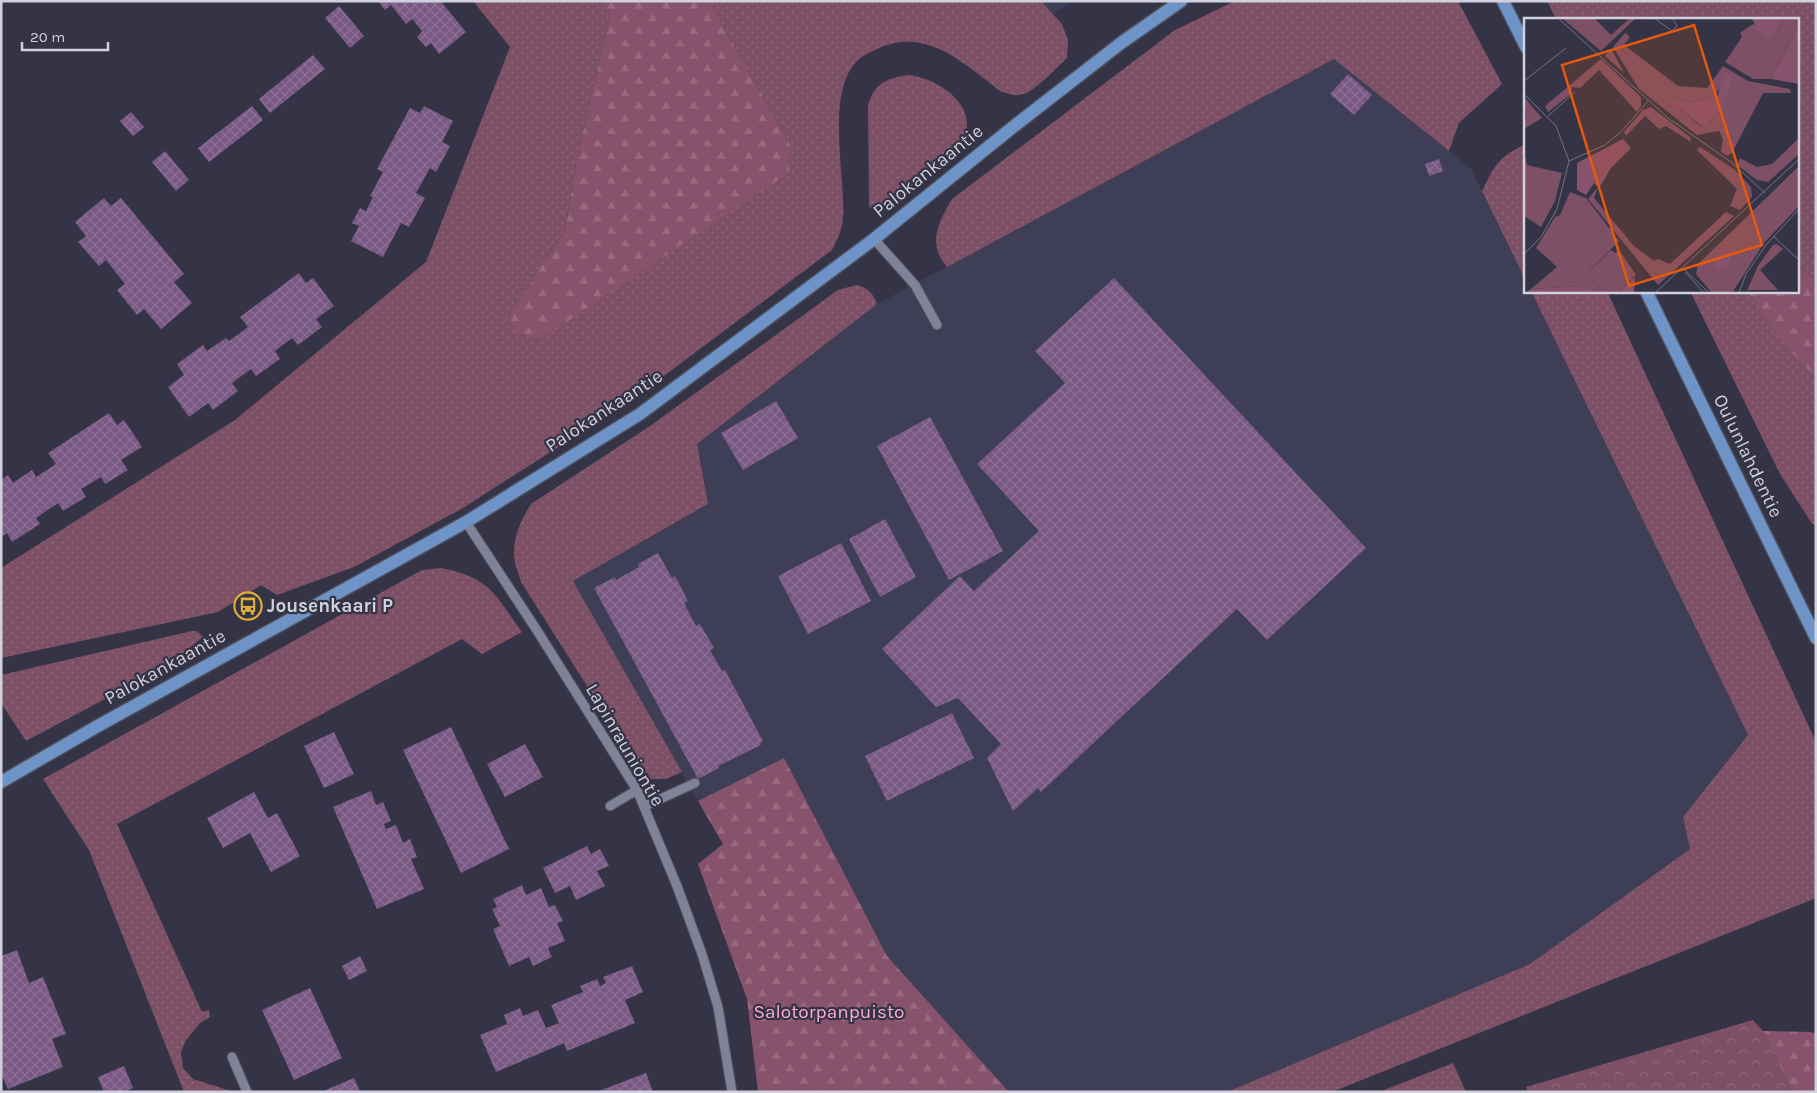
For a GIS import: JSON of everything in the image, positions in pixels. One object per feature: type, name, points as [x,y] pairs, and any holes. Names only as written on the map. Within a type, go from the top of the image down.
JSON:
[{"type":"main road","name":"Palokankaantie","points":[[1,782],[96,727],[466,522],[640,414],[874,239],[1121,43],[1182,1]]},
{"type":"main road","points":[[1503,1],[1524,43]]},
{"type":"main road","name":"Oulunlahdentie","points":[[1646,292],[1816,638]]},
{"type":"street","points":[[874,239],[915,285],[937,325]]},
{"type":"street","name":"Lapinrauniontie","points":[[466,522],[538,632],[644,806],[677,886],[702,954],[718,1007],[732,1092]]},
{"type":"street","points":[[644,806],[695,783]]},
{"type":"street","points":[[610,806],[636,790]]},
{"type":"street","points":[[232,1057],[247,1092]]},
{"type":"shaded area","points":[[1007,1],[1072,1],[1033,28]]},
{"type":"shaded area","points":[[1334,59],[1471,169],[1524,277],[1524,292],[1531,292],[1748,735],[1684,816],[1690,849],[1530,964],[1227,1092],[1009,1092],[887,956],[784,759],[698,801],[573,581],[707,505],[697,444],[877,304]]},
{"type":"green space","points":[[473,1],[596,1],[611,10],[577,158],[565,230],[510,313],[791,146],[708,1],[1041,1],[1062,24],[1068,40],[1067,58],[1032,90],[1017,95],[1000,91],[957,59],[927,45],[910,42],[893,43],[865,55],[850,70],[843,88],[839,132],[843,218],[832,250],[633,399],[463,508],[354,567],[277,595],[261,585],[218,612],[1,658],[1,568],[235,420],[426,262],[510,47]]},
{"type":"green space","points":[[596,1],[709,2],[791,146],[789,173],[541,339],[514,332],[510,313],[565,230],[577,158],[611,10]]},
{"type":"green space","points":[[1235,1],[1458,1],[1502,84],[1459,123],[1449,151],[1334,59],[947,267],[937,250],[936,242],[939,225],[952,199],[1175,30]]},
{"type":"green space","points":[[1547,1],[1816,1],[1816,527],[1780,474],[1690,292],[1800,292],[1800,18],[1556,18]]},
{"type":"green space","points":[[910,75],[934,83],[955,97],[962,107],[966,118],[966,130],[962,143],[881,212],[871,209],[869,205],[868,105],[874,91],[883,82],[895,77]]},
{"type":"green space","points":[[1524,145],[1524,277],[1482,191],[1498,163]]},
{"type":"green space","points":[[1800,269],[1816,280],[1816,377],[1788,349],[1748,292],[1800,292]]},
{"type":"green space","points":[[857,285],[870,292],[877,304],[697,444],[708,504],[573,581],[682,772],[666,779],[646,779],[521,582],[516,566],[514,549],[516,535],[521,522],[531,504],[650,426],[838,290]]},
{"type":"green space","points":[[1531,292],[1607,292],[1816,742],[1816,898],[1332,1092],[1227,1092],[1530,964],[1690,849],[1683,817],[1748,735]]},
{"type":"green space","points":[[441,568],[457,572],[481,582],[497,598],[522,632],[482,654],[462,639],[117,824],[202,1012],[209,1010],[210,1017],[200,1023],[186,1040],[181,1052],[183,1068],[193,1079],[234,1092],[184,1092],[89,850],[43,779],[422,570]]},
{"type":"green space","points":[[197,631],[203,637],[167,666],[26,741],[1,703],[1,675]]},
{"type":"green space","name":"Salotorpanpuisto","points":[[784,758],[887,956],[1009,1092],[758,1092],[747,999],[698,864],[723,844],[698,801]]},
{"type":"green space","points":[[1753,1020],[1763,1031],[1792,1092],[1528,1092],[1526,1087]]},
{"type":"green space","points":[[1763,1031],[1811,1032],[1816,1034],[1816,1092],[1792,1092]]},
{"type":"green space","points":[[1453,1063],[1466,1092],[1379,1092]]},
{"type":"building","points":[[378,1],[444,1],[442,3],[466,32],[439,54],[431,43],[426,47],[417,37],[422,31],[412,19],[406,24],[391,5],[385,10]]},
{"type":"building","points":[[339,6],[364,36],[350,48],[325,18]]},
{"type":"building","points":[[313,55],[325,69],[270,113],[259,99]]},
{"type":"building","points":[[1348,74],[1372,95],[1354,115],[1330,94]]},
{"type":"building","points":[[252,106],[263,120],[209,162],[198,148]]},
{"type":"building","points":[[424,106],[453,121],[442,142],[450,146],[436,172],[430,168],[416,193],[425,198],[409,227],[401,223],[383,257],[351,241],[359,226],[352,223],[360,208],[366,211],[373,197],[370,196],[383,172],[377,169],[410,108],[420,113]]},
{"type":"building","points":[[131,112],[144,127],[133,136],[120,121]]},
{"type":"building","points":[[165,151],[189,180],[176,191],[152,162]]},
{"type":"building","points":[[1439,159],[1443,171],[1429,176],[1425,164]]},
{"type":"building","points":[[104,198],[111,206],[121,198],[184,274],[174,282],[192,303],[161,329],[144,309],[137,315],[117,290],[125,284],[106,260],[99,266],[78,242],[86,236],[75,222]]},
{"type":"building","points":[[299,273],[306,283],[313,278],[334,306],[316,319],[322,327],[298,345],[292,338],[275,351],[280,359],[256,376],[251,369],[232,383],[238,391],[213,410],[208,403],[189,417],[168,387],[184,375],[177,364],[203,345],[207,351],[226,338],[229,341],[248,327],[240,317]]},
{"type":"building","points":[[1114,278],[1366,548],[1267,640],[1237,609],[1041,792],[1038,788],[1013,811],[987,758],[1001,744],[958,698],[936,707],[882,649],[960,576],[974,591],[1039,531],[977,464],[1065,383],[1035,351]]},
{"type":"building","points":[[776,401],[798,438],[743,470],[721,433]]},
{"type":"building","points":[[109,413],[117,425],[124,420],[142,447],[121,460],[128,470],[105,484],[101,477],[81,489],[86,497],[63,511],[58,503],[36,518],[40,524],[12,542],[7,533],[1,537],[1,480],[8,475],[13,483],[32,470],[36,477],[56,464],[48,453]]},
{"type":"building","points":[[930,417],[1003,551],[949,580],[877,446]]},
{"type":"building","points":[[885,519],[916,577],[880,597],[849,539]]},
{"type":"building","points":[[841,543],[871,601],[808,634],[778,576]]},
{"type":"building","points":[[658,553],[672,578],[675,576],[688,601],[684,603],[696,626],[700,624],[714,648],[710,650],[722,671],[725,670],[763,741],[760,743],[761,745],[718,766],[719,768],[698,779],[594,588],[615,577],[616,580],[639,567],[638,564]]},
{"type":"building","points":[[952,713],[974,758],[887,801],[865,756]]},
{"type":"building","points":[[451,727],[509,849],[461,873],[403,750]]},
{"type":"building","points":[[334,732],[354,774],[324,788],[304,746]]},
{"type":"building","points":[[525,744],[543,777],[505,797],[487,764]]},
{"type":"building","points":[[371,791],[376,805],[383,802],[391,821],[384,824],[386,829],[396,825],[403,843],[410,839],[417,857],[411,859],[424,889],[377,909],[333,807]]},
{"type":"building","points":[[254,792],[268,818],[277,813],[300,856],[271,872],[250,833],[223,848],[207,818]]},
{"type":"building","points":[[587,846],[591,854],[600,849],[609,866],[597,871],[605,886],[576,900],[570,886],[555,893],[543,868]]},
{"type":"building","points":[[522,885],[526,895],[541,888],[549,907],[555,905],[563,921],[557,923],[565,941],[548,948],[552,957],[533,966],[529,957],[509,966],[493,929],[500,926],[492,909],[497,907],[493,899]]},
{"type":"building","points":[[17,950],[29,983],[43,977],[66,1034],[52,1039],[63,1067],[8,1089],[1,1074],[1,956]]},
{"type":"building","points":[[360,956],[367,971],[349,980],[342,966]]},
{"type":"building","points":[[632,966],[643,992],[625,1000],[635,1023],[567,1051],[564,1043],[496,1072],[480,1035],[507,1024],[504,1015],[520,1008],[523,1016],[538,1010],[546,1028],[559,1023],[551,1005],[583,992],[580,986],[597,979],[600,986],[606,983],[603,977]]},
{"type":"building","points":[[310,988],[342,1058],[294,1080],[262,1010]]},
{"type":"building","points":[[124,1066],[133,1088],[124,1092],[104,1092],[98,1077]]},
{"type":"building","points":[[646,1073],[653,1092],[596,1092]]},
{"type":"building","points":[[354,1078],[360,1092],[321,1092]]},
{"type":"place","name":"Jousenkaari P","points":[[248,606]]}]
